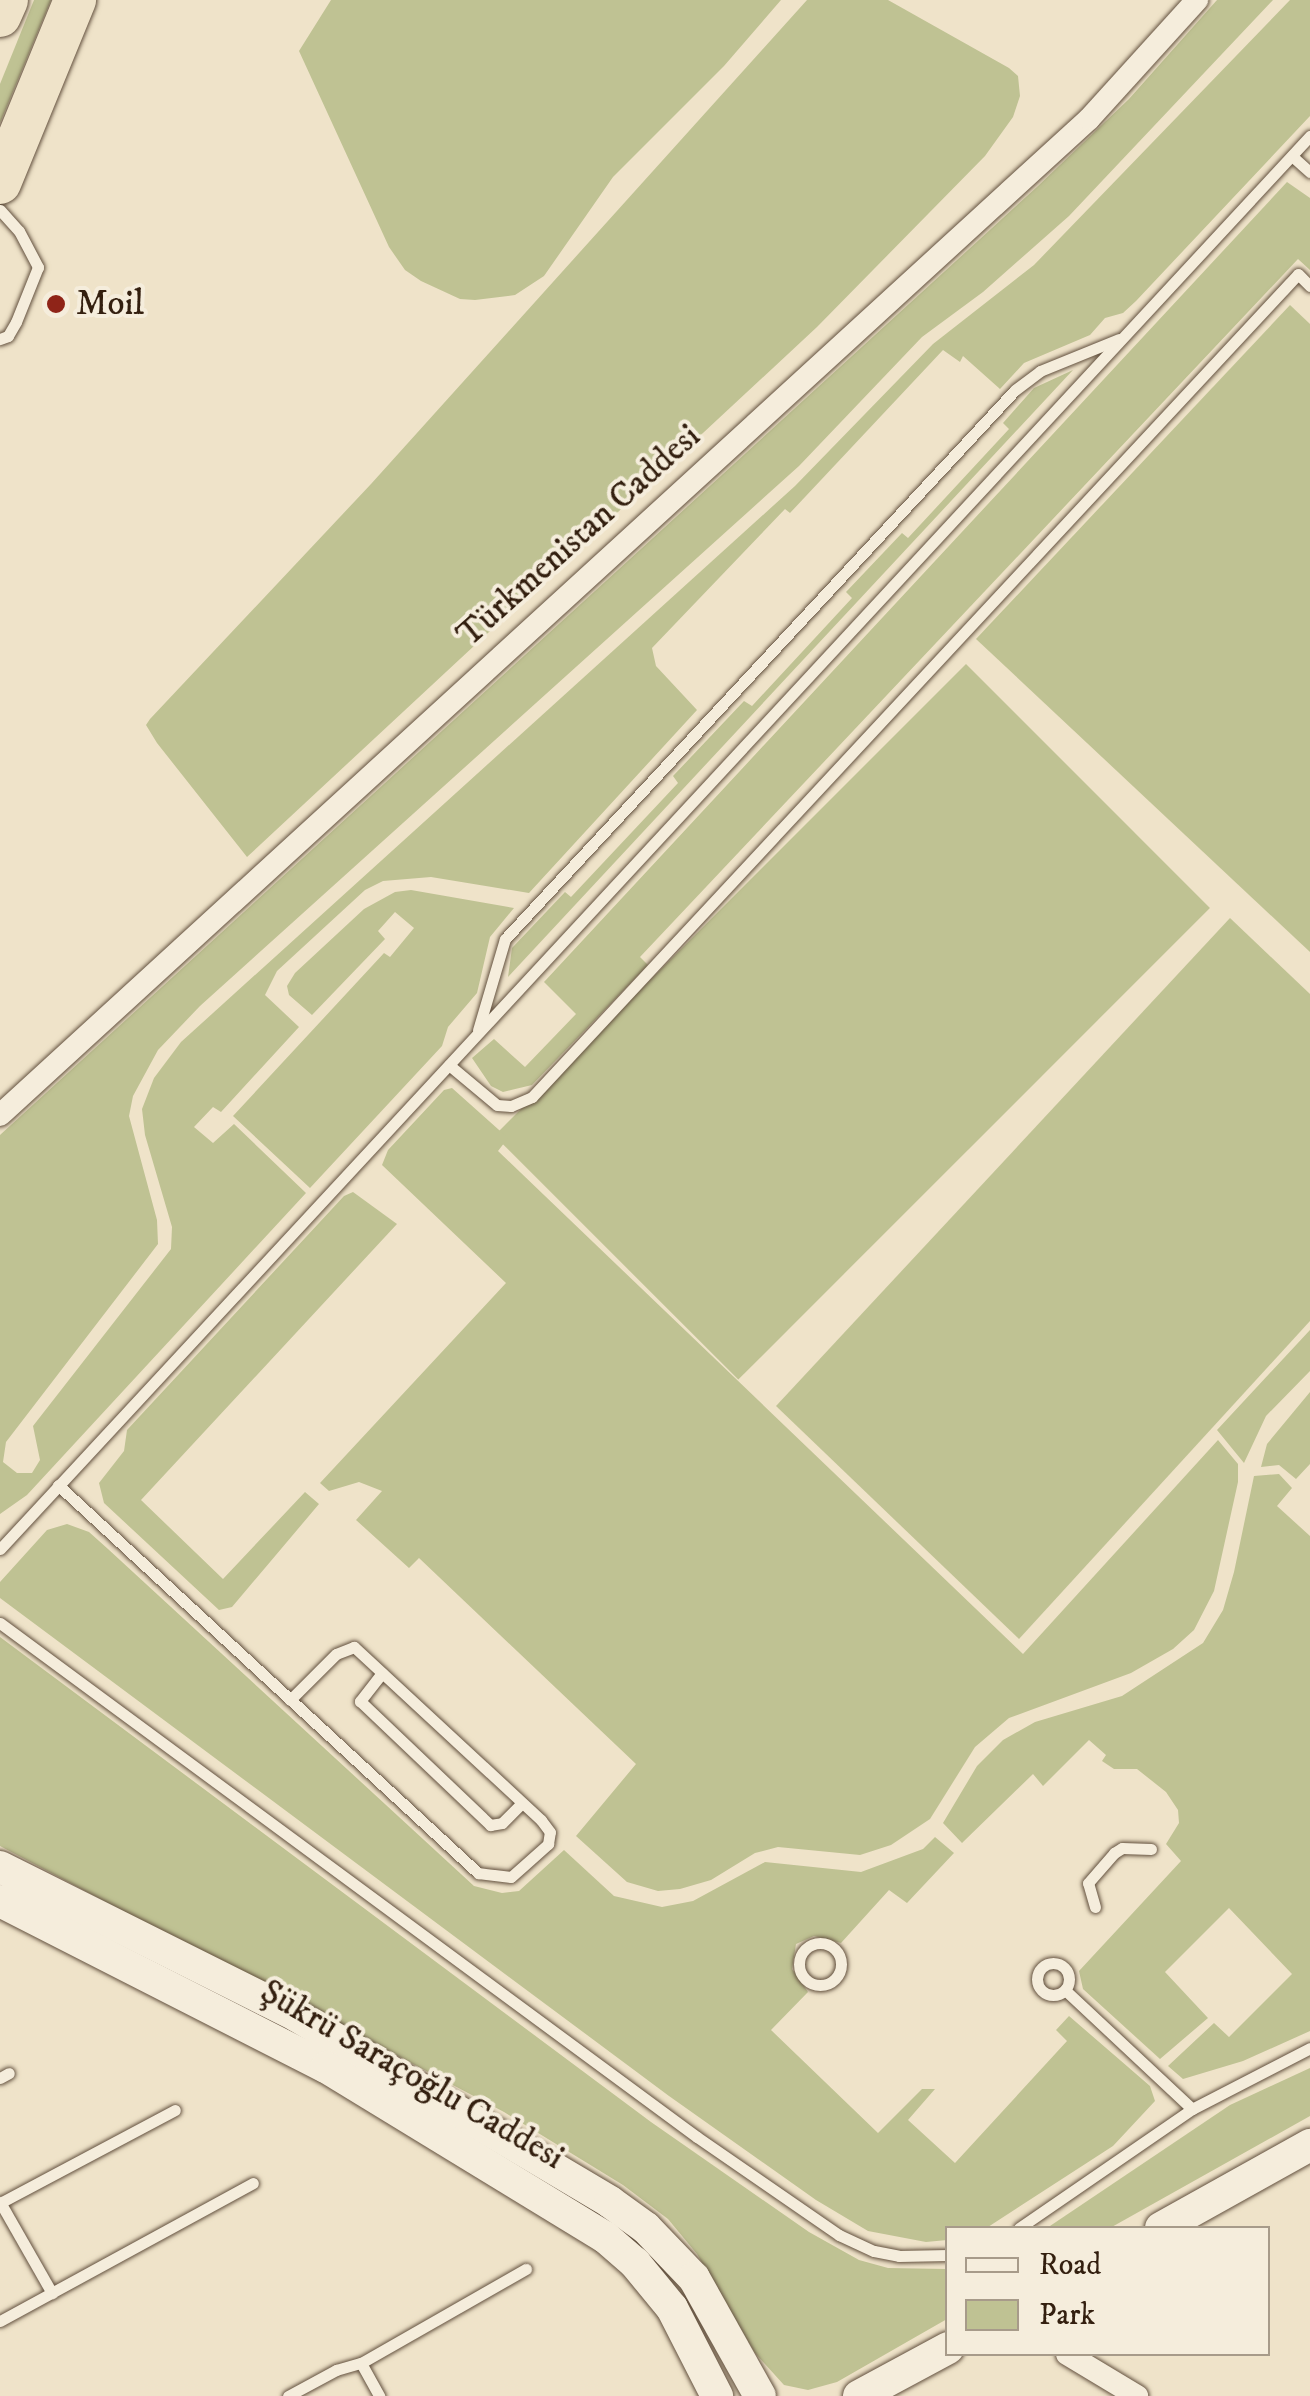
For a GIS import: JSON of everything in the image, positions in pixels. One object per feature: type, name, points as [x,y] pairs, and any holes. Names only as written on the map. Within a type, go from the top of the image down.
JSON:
[{"type":"highway","points":[[0,16],[7,0]]},
{"type":"highway","points":[[0,183],[75,0]]},
{"type":"street","name":"Türkmenistan Caddesi","points":[[0,1115],[1089,118],[1197,0]]},
{"type":"street","points":[[0,1867],[297,2016],[610,2202],[646,2228],[694,2278],[760,2396]]},
{"type":"street","name":"Şükrü Saraçoğlu Caddesi","points":[[0,1900],[326,2067],[605,2237],[635,2262],[672,2308],[716,2396]]},
{"type":"street","points":[[1165,2226],[1310,2146]]},
{"type":"street","points":[[859,2396],[945,2350]]},
{"type":"street","points":[[1070,2356],[1136,2396]]},
{"type":"lane","points":[[0,1549],[1310,136]]},
{"type":"lane","points":[[1292,156],[1310,172]]},
{"type":"lane","points":[[0,210],[20,232],[38,267],[16,322],[8,336],[0,340]]},
{"type":"lane","points":[[448,1065],[498,1106],[511,1106],[532,1097],[1298,274],[1310,286]]},
{"type":"lane","points":[[477,1034],[500,949],[519,924],[1016,390],[1040,371],[1122,338]]},
{"type":"lane","points":[[58,1485],[290,1700],[487,1877],[511,1877],[548,1844],[550,1832],[522,1802],[354,1648],[346,1648],[290,1700]]},
{"type":"lane","points":[[0,1623],[698,2137],[838,2235],[874,2251],[945,2255]]},
{"type":"lane","points":[[382,1673],[360,1701],[490,1825],[502,1822],[522,1802]]},
{"type":"lane","points":[[1095,1907],[1088,1883],[1114,1853],[1122,1848],[1151,1849]]},
{"type":"lane","points":[[1065,1990],[1192,2110]]},
{"type":"lane","points":[[1022,2226],[1192,2110],[1310,2048]]},
{"type":"lane","points":[[52,2293],[0,2203],[175,2110]]},
{"type":"lane","points":[[0,2320],[254,2183]]},
{"type":"lane","points":[[288,2396],[336,2370],[361,2364],[526,2270]]},
{"type":"lane","points":[[361,2364],[379,2396]]},
{"type":"green space","points":[[34,0],[51,0],[0,123],[0,84]]},
{"type":"green space","points":[[331,0],[781,0],[724,66],[613,177],[544,276],[515,295],[475,300],[460,299],[421,281],[405,270],[389,247],[299,51]]},
{"type":"green space","points":[[807,0],[888,0],[1009,68],[1018,76],[1020,96],[1013,117],[985,156],[817,327],[247,857],[146,725],[371,484]]},
{"type":"green space","points":[[1217,0],[1273,0],[1069,216],[983,292],[922,337],[799,466],[200,1006],[158,1050],[133,1096],[129,1116],[157,1220],[158,1244],[6,1442],[3,1462],[17,1473],[32,1473],[40,1460],[33,1426],[171,1249],[172,1227],[145,1135],[142,1109],[154,1078],[181,1042],[795,486],[933,344],[1034,265],[1290,0],[1310,0],[1310,116],[1136,301],[1123,313],[1105,318],[1090,335],[1024,363],[1000,389],[963,356],[960,362],[943,350],[790,513],[785,509],[652,648],[656,666],[697,710],[529,893],[431,877],[383,881],[365,890],[277,971],[265,995],[299,1027],[221,1112],[213,1107],[194,1127],[213,1143],[234,1124],[306,1193],[27,1495],[0,1514],[0,1135],[1038,186],[1129,99]]},
{"type":"green space","points":[[1287,182],[1310,198],[1310,270],[1298,259],[640,957],[648,965],[532,1085],[503,1092],[491,1086],[472,1058],[494,1039],[525,1067],[576,1014],[544,982]]},
{"type":"green space","points":[[1290,305],[1310,324],[1310,952],[976,639]]},
{"type":"green space","points":[[1073,370],[508,977],[512,948],[565,892],[571,897],[678,783],[673,776],[744,701],[752,706],[852,598],[846,592],[902,533],[908,538],[1009,429],[1003,423],[1034,388]]},
{"type":"green space","points":[[966,664],[1210,908],[738,1380],[494,1136]]},
{"type":"green space","points":[[411,890],[514,908],[490,937],[477,993],[448,1027],[442,1046],[310,1188],[233,1116],[384,953],[390,957],[414,928],[395,912],[378,931],[385,939],[312,1015],[289,995],[287,986],[295,973],[364,909],[395,892]]},
{"type":"green space","points":[[1230,918],[1310,994],[1310,1321],[1019,1639],[776,1406]]},
{"type":"green space","points":[[452,1088],[508,1138],[498,1151],[1023,1654],[1218,1440],[1238,1464],[1238,1482],[1214,1591],[1194,1630],[1173,1649],[1131,1673],[1009,1718],[975,1747],[930,1819],[891,1845],[860,1855],[778,1847],[755,1853],[711,1880],[680,1889],[658,1891],[627,1882],[576,1836],[636,1764],[419,1558],[409,1568],[356,1520],[382,1491],[359,1482],[329,1491],[320,1483],[506,1283],[382,1165],[388,1150],[444,1090]]},
{"type":"green space","points":[[353,1192],[397,1224],[141,1500],[223,1579],[305,1492],[319,1504],[232,1607],[219,1610],[104,1503],[99,1483],[124,1451],[127,1430],[344,1196]]},
{"type":"green space","points":[[1310,1330],[1310,1371],[1266,1416],[1244,1463],[1217,1430]]},
{"type":"green space","points":[[1310,1392],[1310,1464],[1296,1479],[1279,1465],[1261,1467],[1267,1444]]},
{"type":"green space","points":[[1279,1474],[1292,1488],[1277,1506],[1310,1536],[1310,2031],[1243,2061],[1183,2079],[1168,2066],[1214,2023],[1229,2037],[1292,1974],[1229,1908],[1165,1972],[1208,2018],[1160,2059],[1083,1989],[1079,1971],[1181,1861],[1166,1844],[1179,1823],[1178,1810],[1166,1792],[1137,1769],[1114,1769],[1102,1761],[1106,1755],[1089,1740],[1043,1786],[1033,1774],[962,1843],[943,1823],[977,1766],[1003,1740],[1035,1722],[1122,1696],[1203,1643],[1223,1610],[1254,1476]]},
{"type":"green space","points":[[67,1524],[89,1532],[474,1886],[502,1893],[519,1891],[564,1850],[614,1896],[662,1907],[693,1901],[765,1862],[861,1872],[923,1849],[935,1837],[954,1853],[907,1903],[889,1890],[841,1943],[814,1936],[796,1944],[792,1969],[808,1992],[771,2030],[878,2133],[922,2089],[935,2089],[908,2120],[955,2163],[1067,2041],[1056,2030],[1069,2016],[1150,2086],[1155,2101],[1113,2146],[990,2226],[945,2226],[945,2240],[926,2242],[868,2231],[816,2200],[669,2096],[0,1598],[0,1582],[47,1530]]},
{"type":"green space","points":[[0,1637],[651,2122],[809,2232],[859,2260],[888,2268],[945,2269],[945,2320],[837,2382],[808,2390],[784,2385],[755,2353],[697,2254],[668,2219],[623,2185],[504,2112],[0,1846]]},
{"type":"green space","points":[[1310,2068],[1310,2116],[1114,2226],[1050,2226],[1230,2105]]},
{"type":"place","name":"Moil","points":[[56,304]]}]
